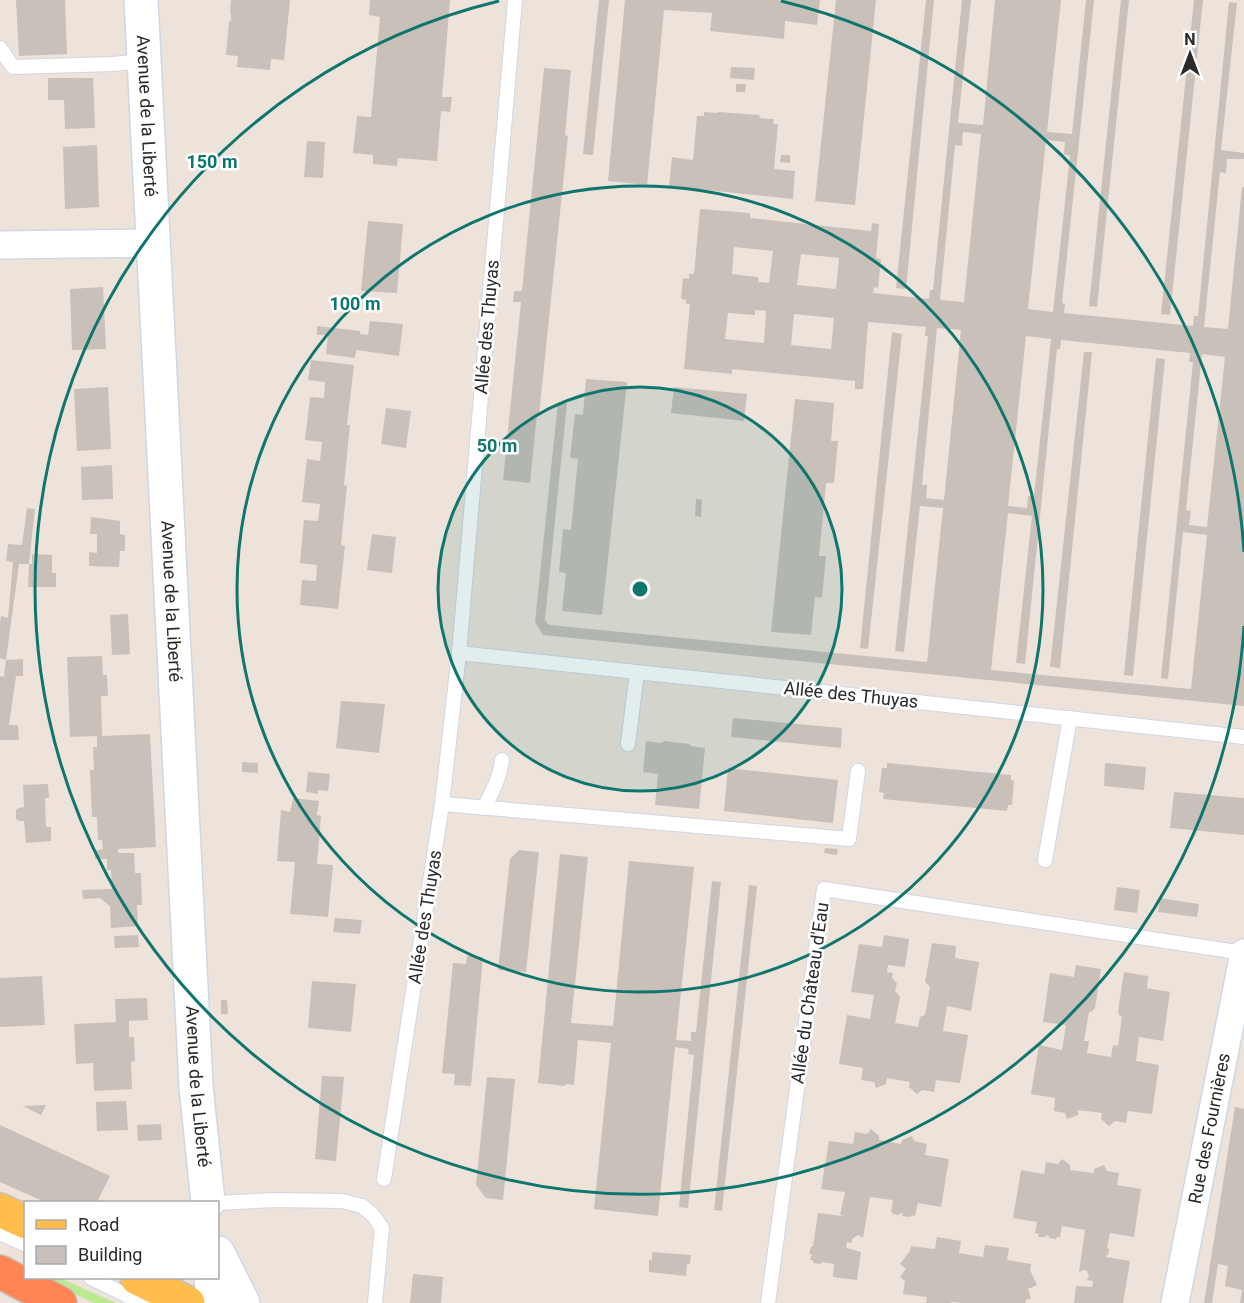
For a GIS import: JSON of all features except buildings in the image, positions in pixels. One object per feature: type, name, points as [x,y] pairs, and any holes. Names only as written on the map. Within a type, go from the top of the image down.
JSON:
[{"type":"highway","points":[[0,1272],[60,1303]]},
{"type":"main road","name":"Avenue de la Liberté","points":[[141,0],[196,1086],[208,1201]]},
{"type":"main road","points":[[0,1210],[24,1221]]},
{"type":"main road","points":[[219,1255],[243,1303]]},
{"type":"main road","points":[[211,1279],[213,1303]]},
{"type":"main road","points":[[140,1284],[188,1303]]},
{"type":"street","points":[[0,245],[153,243]]},
{"type":"street","name":"Rue des Fournières","points":[[1175,1303],[1244,953]]},
{"type":"lane","name":"Allée des Thuyas","points":[[384,1179],[442,804],[459,653],[515,0]]},
{"type":"lane","points":[[1,51],[13,67],[144,61]]},
{"type":"lane","name":"Allée des Thuyas","points":[[459,653],[1244,737]]},
{"type":"lane","points":[[628,744],[637,672]]},
{"type":"lane","points":[[1045,860],[1070,718]]},
{"type":"lane","points":[[484,808],[501,772],[502,760]]},
{"type":"lane","points":[[442,804],[849,839],[858,771]]},
{"type":"lane","name":"Allée du Château d'Eau","points":[[768,1303],[824,889],[1244,953]]},
{"type":"lane","points":[[219,1203],[274,1200],[342,1201],[362,1206],[373,1215],[382,1228],[375,1303]]},
{"type":"lane","points":[[0,1233],[24,1244]]},
{"type":"lane","points":[[99,1279],[140,1284]]},
{"type":"green space","points":[[42,1279],[62,1279],[116,1303],[94,1303]]}]
